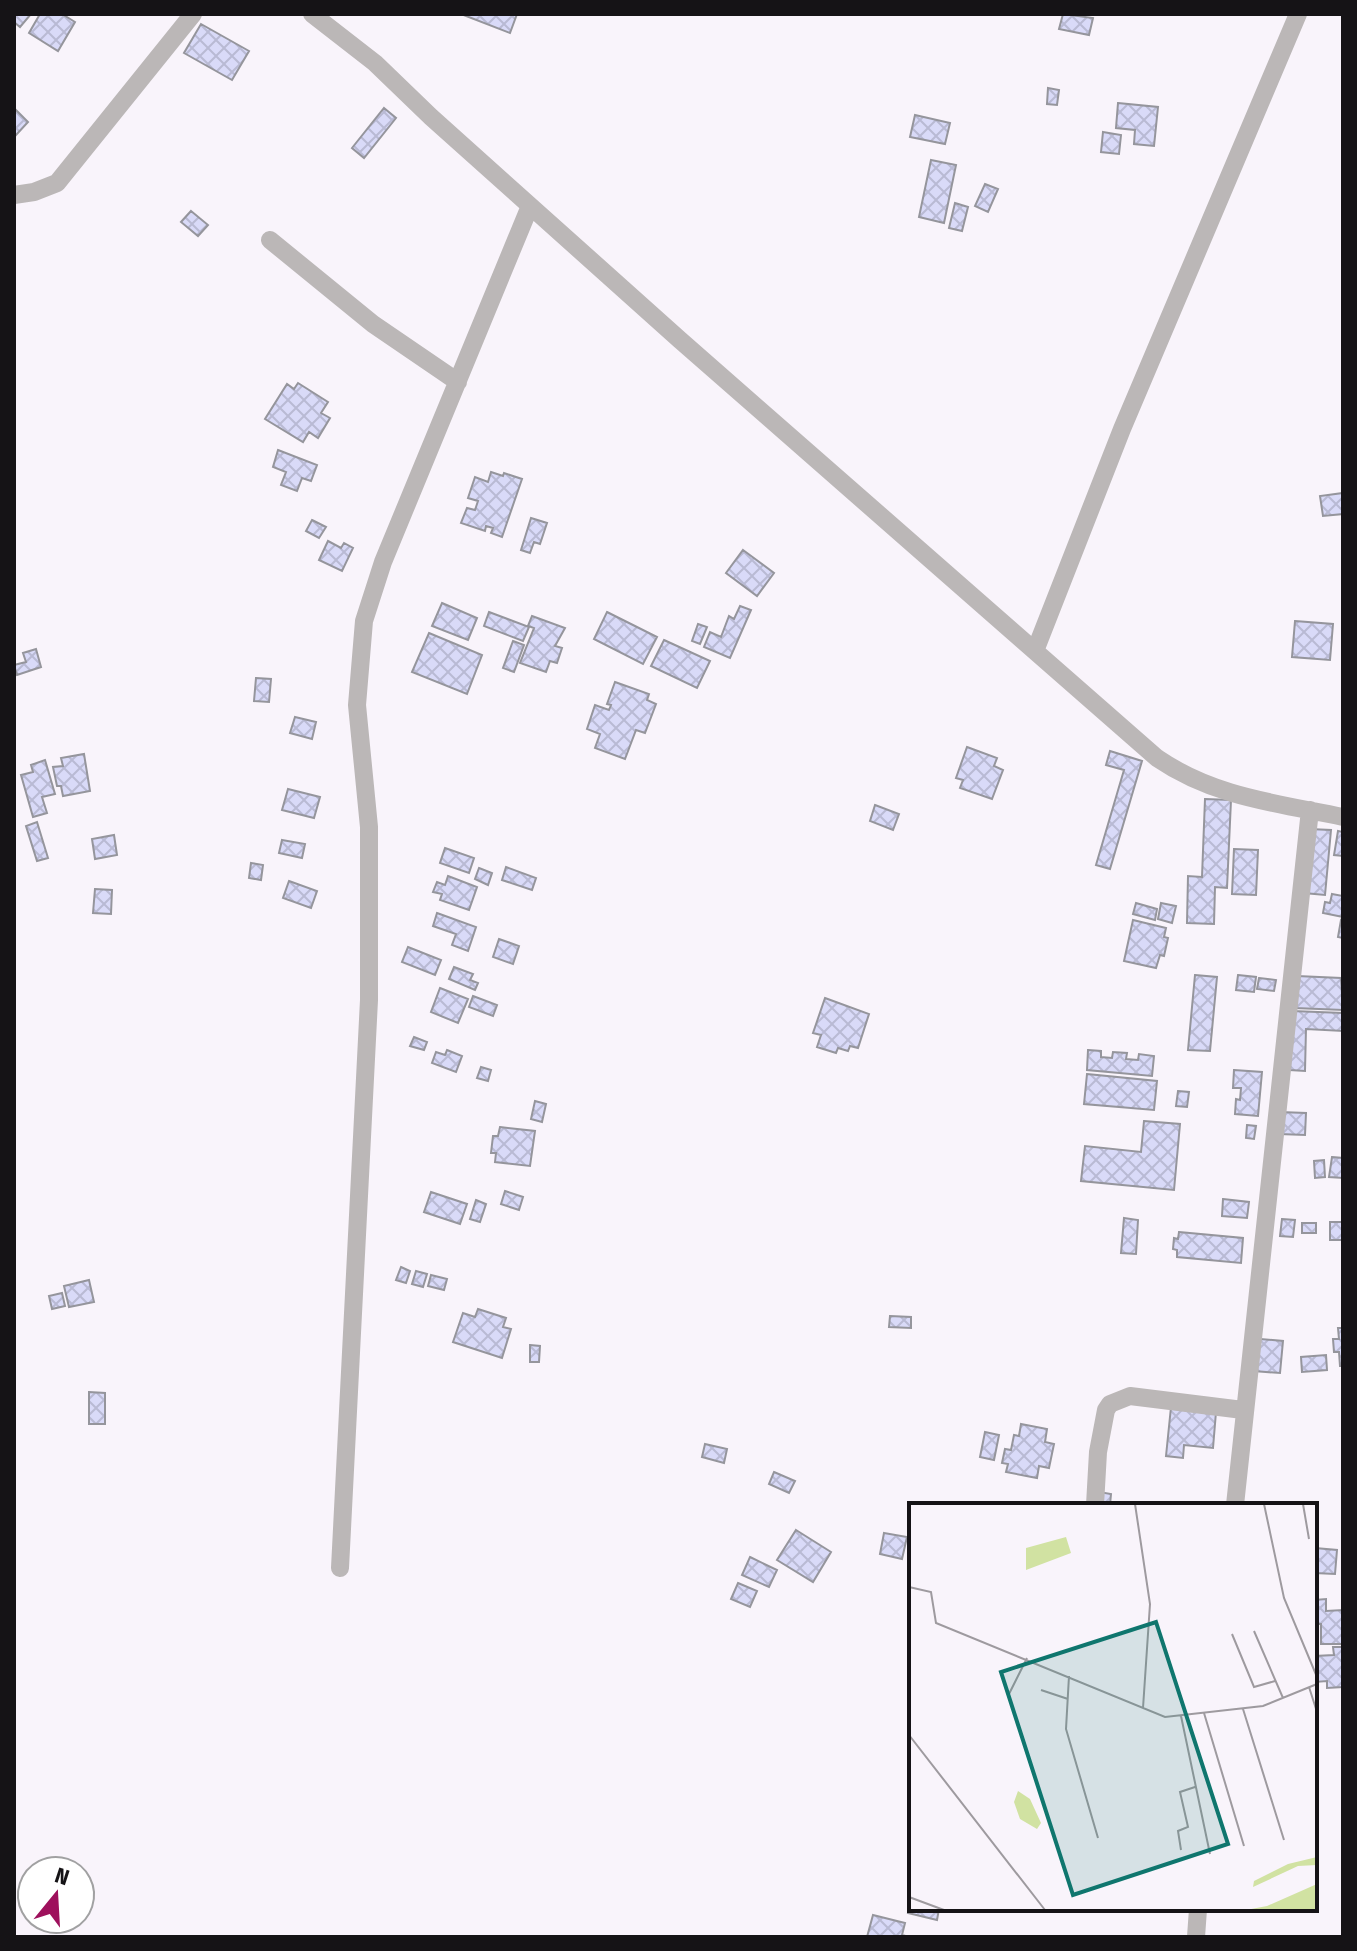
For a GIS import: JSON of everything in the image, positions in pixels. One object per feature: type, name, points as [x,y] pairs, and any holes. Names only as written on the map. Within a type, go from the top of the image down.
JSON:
[{"type":"street","points":[[14,195],[34,192],[57,183],[193,14]]},
{"type":"street","points":[[312,14],[375,63],[530,206],[1157,758],[1182,775],[1210,788],[1343,817]]},
{"type":"street","points":[[1035,651],[1122,429],[1298,14]]},
{"type":"street","points":[[340,1568],[369,1000],[369,827],[357,705],[364,621],[383,562],[530,206]]},
{"type":"street","points":[[270,240],[373,324],[458,382]]},
{"type":"street","points":[[1235,1503],[1310,810]]},
{"type":"street","points":[[1095,1503],[1098,1452],[1106,1410],[1110,1404],[1130,1396],[1243,1410]]},
{"type":"street","points":[[1196,1937],[1198,1911]]},
{"type":"building","points":[[14,14],[31,14],[20,27],[14,22]]},
{"type":"building","points":[[40,14],[62,14],[75,22],[58,51],[29,33]]},
{"type":"building","points":[[461,14],[517,14],[510,33]]},
{"type":"building","points":[[1063,14],[1093,18],[1089,35],[1059,29]]},
{"type":"building","points":[[201,24],[249,51],[232,80],[184,53]]},
{"type":"building","points":[[1048,88],[1059,90],[1057,105],[1047,104]]},
{"type":"building","points":[[1118,103],[1158,107],[1154,146],[1134,144],[1135,130],[1116,128]]},
{"type":"building","points":[[14,108],[28,122],[16,135],[14,133]]},
{"type":"building","points":[[384,108],[396,118],[364,158],[352,148]]},
{"type":"building","points":[[915,115],[950,123],[945,144],[910,137]]},
{"type":"building","points":[[1103,132],[1121,135],[1119,154],[1101,152]]},
{"type":"building","points":[[931,160],[956,165],[944,223],[919,217]]},
{"type":"building","points":[[985,184],[998,189],[988,212],[975,206]]},
{"type":"building","points":[[955,203],[968,207],[962,231],[949,228]]},
{"type":"building","points":[[191,211],[208,225],[198,236],[181,222]]},
{"type":"building","points":[[298,383],[328,402],[321,413],[330,418],[318,438],[309,432],[303,442],[265,419],[287,384],[294,389]]},
{"type":"building","points":[[278,450],[317,465],[311,481],[302,478],[297,491],[281,485],[286,472],[273,467]]},
{"type":"building","points":[[491,472],[522,479],[502,537],[491,533],[493,528],[486,526],[485,531],[461,523],[467,508],[475,510],[478,501],[468,498],[475,477],[488,482]]},
{"type":"building","points":[[1343,493],[1343,514],[1323,516],[1320,496]]},
{"type":"building","points":[[531,518],[547,523],[540,544],[534,542],[530,553],[521,550]]},
{"type":"building","points":[[312,520],[326,527],[319,538],[306,531]]},
{"type":"building","points":[[328,541],[341,548],[344,543],[353,548],[342,571],[319,560]]},
{"type":"building","points":[[743,550],[774,573],[757,596],[726,573]]},
{"type":"building","points":[[442,603],[477,618],[468,640],[432,626]]},
{"type":"building","points":[[740,606],[751,610],[730,658],[704,647],[710,632],[721,637],[729,616],[734,619]]},
{"type":"building","points":[[489,612],[529,627],[523,641],[484,626]]},
{"type":"building","points":[[607,612],[657,637],[643,664],[594,639]]},
{"type":"building","points":[[532,616],[565,628],[555,646],[562,648],[557,663],[550,661],[546,672],[520,663],[534,628],[528,626]]},
{"type":"building","points":[[1295,621],[1333,624],[1330,660],[1292,657]]},
{"type":"building","points":[[698,624],[707,627],[700,644],[692,641]]},
{"type":"building","points":[[429,633],[482,655],[467,694],[412,672]]},
{"type":"building","points":[[664,640],[710,661],[697,688],[651,666]]},
{"type":"building","points":[[513,641],[524,645],[514,672],[503,668]]},
{"type":"building","points":[[36,649],[41,667],[17,675],[14,665],[26,662],[23,653]]},
{"type":"building","points":[[256,678],[271,679],[269,702],[254,701]]},
{"type":"building","points":[[615,682],[649,694],[647,700],[656,704],[645,733],[636,730],[625,759],[595,748],[600,734],[587,729],[595,705],[609,710],[611,705],[607,704]]},
{"type":"building","points":[[295,717],[316,722],[312,739],[290,733]]},
{"type":"building","points":[[967,747],[997,758],[994,766],[1003,770],[992,799],[960,788],[963,780],[956,778]]},
{"type":"building","points":[[1110,751],[1142,761],[1110,869],[1096,865],[1124,770],[1106,765]]},
{"type":"building","points":[[84,754],[90,791],[63,796],[61,786],[57,786],[53,767],[63,766],[61,758]]},
{"type":"building","points":[[45,760],[55,794],[42,797],[47,813],[33,817],[21,775],[33,772],[31,765]]},
{"type":"building","points":[[288,789],[320,797],[314,818],[282,810]]},
{"type":"building","points":[[1205,799],[1231,800],[1227,888],[1215,887],[1214,924],[1187,923],[1188,876],[1202,877]]},
{"type":"building","points":[[875,805],[899,814],[893,830],[870,821]]},
{"type":"building","points":[[37,822],[48,858],[37,861],[26,826]]},
{"type":"building","points":[[1309,829],[1331,830],[1325,895],[1304,893]]},
{"type":"building","points":[[1338,831],[1343,832],[1343,856],[1334,855]]},
{"type":"building","points":[[114,835],[117,855],[95,859],[92,839]]},
{"type":"building","points":[[282,840],[305,844],[302,858],[279,853]]},
{"type":"building","points":[[445,848],[474,858],[469,873],[440,863]]},
{"type":"building","points":[[1234,849],[1258,850],[1256,895],[1232,894]]},
{"type":"building","points":[[251,863],[263,865],[261,880],[249,878]]},
{"type":"building","points":[[506,867],[536,878],[532,890],[502,880]]},
{"type":"building","points":[[479,868],[492,873],[488,885],[475,879]]},
{"type":"building","points":[[448,876],[477,887],[469,910],[440,900],[442,894],[433,892],[437,882],[445,885]]},
{"type":"building","points":[[289,881],[317,891],[311,908],[283,898]]},
{"type":"building","points":[[95,889],[112,890],[111,914],[93,913]]},
{"type":"building","points":[[1332,894],[1343,896],[1343,917],[1323,913],[1325,902],[1330,903]]},
{"type":"building","points":[[1136,903],[1157,909],[1155,920],[1133,914]]},
{"type":"building","points":[[1161,903],[1176,906],[1172,923],[1158,919]]},
{"type":"building","points":[[437,913],[476,927],[468,951],[452,945],[456,934],[433,926]]},
{"type":"building","points":[[1133,920],[1166,928],[1164,937],[1168,938],[1164,956],[1160,955],[1156,968],[1124,961]]},
{"type":"building","points":[[1343,921],[1343,938],[1338,937]]},
{"type":"building","points":[[499,939],[519,946],[513,964],[493,957]]},
{"type":"building","points":[[408,947],[441,960],[435,975],[402,962]]},
{"type":"building","points":[[454,967],[473,974],[470,980],[478,983],[475,990],[449,979]]},
{"type":"building","points":[[1195,975],[1217,977],[1210,1051],[1188,1050]]},
{"type":"building","points":[[1238,975],[1256,977],[1254,992],[1236,990]]},
{"type":"building","points":[[1297,976],[1341,978],[1343,1010],[1295,1008]]},
{"type":"building","points":[[1259,978],[1276,980],[1274,991],[1257,989]]},
{"type":"building","points":[[440,988],[468,999],[458,1023],[431,1012]]},
{"type":"building","points":[[473,996],[497,1005],[493,1016],[469,1007]]},
{"type":"building","points":[[825,998],[869,1014],[858,1048],[850,1046],[848,1051],[838,1048],[836,1053],[817,1047],[821,1035],[813,1033]]},
{"type":"building","points":[[1292,1011],[1343,1013],[1343,1031],[1306,1029],[1305,1071],[1290,1070]]},
{"type":"building","points":[[414,1037],[427,1042],[424,1050],[410,1046]]},
{"type":"building","points":[[447,1050],[462,1056],[456,1072],[432,1063],[436,1052],[445,1055]]},
{"type":"building","points":[[1088,1050],[1101,1051],[1101,1057],[1112,1058],[1113,1052],[1127,1053],[1126,1059],[1138,1060],[1139,1054],[1154,1056],[1152,1076],[1087,1070]]},
{"type":"building","points":[[481,1067],[491,1070],[488,1081],[477,1078]]},
{"type":"building","points":[[1234,1070],[1262,1072],[1258,1116],[1235,1114],[1241,1088],[1233,1088]]},
{"type":"building","points":[[1087,1074],[1157,1081],[1154,1110],[1084,1104]]},
{"type":"building","points":[[1178,1091],[1189,1092],[1187,1107],[1176,1106]]},
{"type":"building","points":[[535,1101],[546,1104],[542,1122],[531,1119]]},
{"type":"building","points":[[1280,1112],[1306,1113],[1305,1135],[1280,1134]]},
{"type":"building","points":[[1144,1121],[1180,1124],[1174,1190],[1081,1181],[1085,1146],[1141,1152]]},
{"type":"building","points":[[1247,1125],[1256,1126],[1254,1139],[1246,1138]]},
{"type":"building","points":[[500,1127],[535,1131],[530,1166],[495,1162],[496,1153],[491,1153],[493,1136],[498,1136]]},
{"type":"building","points":[[1332,1157],[1343,1158],[1343,1178],[1329,1177]]},
{"type":"building","points":[[1324,1160],[1325,1177],[1315,1178],[1314,1161]]},
{"type":"building","points":[[505,1191],[523,1197],[519,1210],[501,1204]]},
{"type":"building","points":[[431,1192],[467,1204],[460,1224],[424,1212]]},
{"type":"building","points":[[1223,1199],[1249,1202],[1247,1218],[1222,1216]]},
{"type":"building","points":[[476,1200],[486,1204],[480,1222],[470,1219]]},
{"type":"building","points":[[1124,1218],[1138,1220],[1136,1254],[1121,1253]]},
{"type":"building","points":[[1282,1219],[1295,1220],[1293,1237],[1280,1236]]},
{"type":"building","points":[[1330,1222],[1343,1222],[1343,1240],[1330,1240]]},
{"type":"building","points":[[1302,1223],[1316,1223],[1316,1233],[1302,1233]]},
{"type":"building","points":[[1179,1232],[1243,1238],[1241,1263],[1177,1257],[1177,1250],[1173,1249],[1174,1238],[1178,1239]]},
{"type":"building","points":[[401,1267],[410,1271],[406,1283],[396,1280]]},
{"type":"building","points":[[416,1271],[427,1274],[423,1287],[412,1284]]},
{"type":"building","points":[[431,1275],[447,1279],[444,1290],[428,1286]]},
{"type":"building","points":[[89,1280],[94,1302],[69,1307],[64,1286]]},
{"type":"building","points":[[62,1293],[65,1306],[52,1309],[49,1296]]},
{"type":"building","points":[[478,1309],[506,1318],[503,1327],[511,1329],[502,1358],[453,1342],[463,1313],[475,1317]]},
{"type":"building","points":[[890,1316],[911,1317],[911,1328],[889,1327]]},
{"type":"building","points":[[1338,1328],[1343,1328],[1343,1366],[1340,1366],[1339,1352],[1334,1352],[1333,1339],[1339,1339]]},
{"type":"building","points":[[1260,1339],[1283,1341],[1280,1373],[1254,1371]]},
{"type":"building","points":[[530,1345],[540,1346],[539,1362],[530,1362]]},
{"type":"building","points":[[1326,1355],[1327,1370],[1302,1372],[1301,1357]]},
{"type":"building","points":[[89,1392],[105,1393],[105,1424],[89,1424]]},
{"type":"building","points":[[1171,1407],[1216,1412],[1213,1448],[1184,1445],[1183,1458],[1166,1456]]},
{"type":"building","points":[[1021,1424],[1047,1429],[1045,1442],[1054,1444],[1049,1468],[1039,1466],[1037,1478],[1006,1472],[1008,1464],[1002,1463],[1005,1449],[1011,1450],[1014,1435],[1019,1436]]},
{"type":"building","points":[[985,1432],[999,1435],[994,1460],[980,1457]]},
{"type":"building","points":[[705,1444],[727,1449],[724,1463],[702,1457]]},
{"type":"building","points":[[774,1472],[795,1481],[789,1493],[769,1484]]},
{"type":"building","points":[[1099,1492],[1111,1494],[1110,1503],[1097,1503]]},
{"type":"building","points":[[796,1530],[831,1552],[813,1582],[777,1560]]},
{"type":"building","points":[[884,1533],[907,1537],[902,1559],[880,1554]]},
{"type":"building","points":[[1317,1548],[1337,1550],[1335,1574],[1317,1573]]},
{"type":"building","points":[[750,1557],[777,1570],[769,1587],[742,1575]]},
{"type":"building","points":[[738,1583],[757,1591],[750,1607],[731,1599]]},
{"type":"building","points":[[1326,1599],[1326,1611],[1343,1610],[1343,1644],[1321,1644],[1317,1600]]},
{"type":"building","points":[[1333,1647],[1343,1647],[1343,1687],[1327,1688],[1327,1681],[1317,1682],[1317,1656],[1334,1655]]},
{"type":"building","points":[[909,1909],[939,1911],[937,1920],[908,1913]]},
{"type":"building","points":[[873,1915],[905,1923],[902,1935],[909,1937],[867,1937]]}]
